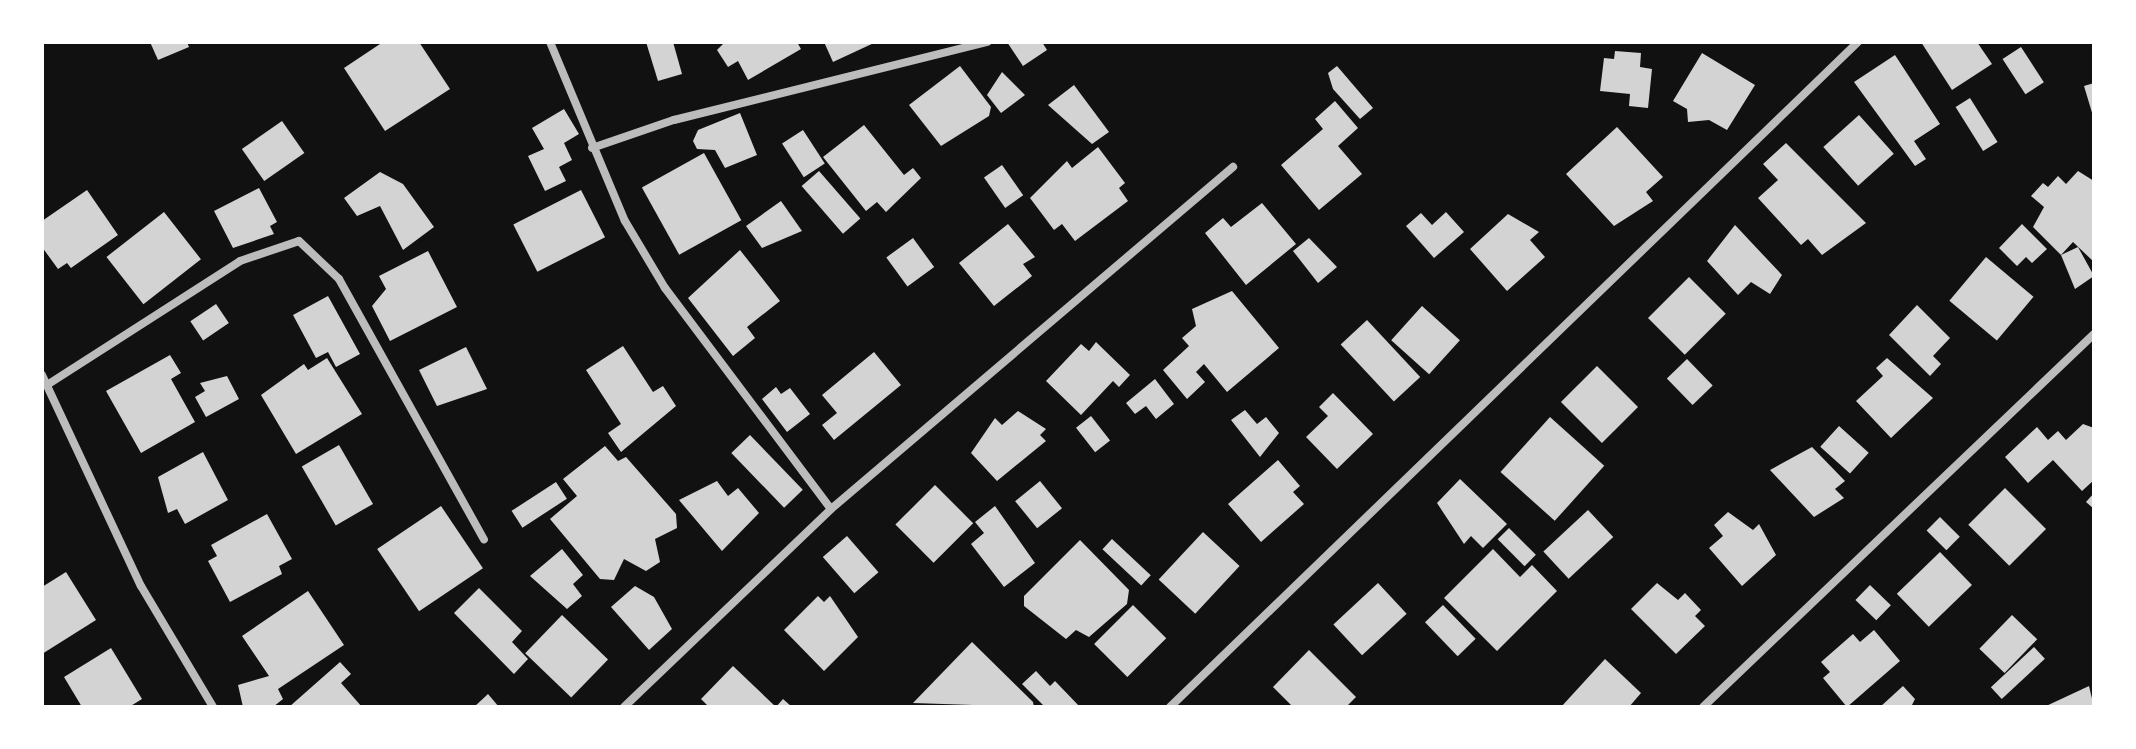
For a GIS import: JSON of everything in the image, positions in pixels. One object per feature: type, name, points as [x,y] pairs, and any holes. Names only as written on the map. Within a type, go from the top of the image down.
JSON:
[{"type":"street","points":[[550,42],[592,148],[665,288],[831,509]]},
{"type":"street","points":[[592,148],[674,120],[987,42]]},
{"type":"street","points":[[1170,707],[1858,42]]},
{"type":"street","points":[[624,707],[831,509],[1233,167]]},
{"type":"street","points":[[47,385],[240,261],[299,241],[339,279],[484,539]]},
{"type":"street","points":[[1703,707],[2094,334]]},
{"type":"street","points":[[42,375],[141,586],[213,707]]},
{"type":"building","points":[[150,42],[187,42],[189,47],[158,60]]},
{"type":"building","points":[[383,42],[419,42],[450,89],[385,131],[344,68]]},
{"type":"building","points":[[646,42],[673,42],[682,74],[658,81]]},
{"type":"building","points":[[725,42],[797,42],[801,49],[748,80],[738,61],[728,67],[717,50]]},
{"type":"building","points":[[824,42],[876,42],[833,62]]},
{"type":"building","points":[[1007,42],[1042,42],[1047,50],[1023,66]]},
{"type":"building","points":[[1921,42],[1977,42],[1992,64],[1952,90]]},
{"type":"building","points":[[2021,47],[2044,82],[2025,94],[2003,59]]},
{"type":"building","points":[[1615,51],[1641,53],[1640,67],[1652,69],[1648,108],[1629,106],[1630,94],[1600,91],[1604,58],[1614,59]]},
{"type":"building","points":[[1702,53],[1755,85],[1727,130],[1709,120],[1688,122],[1687,109],[1673,101]]},
{"type":"building","points":[[1895,55],[1940,124],[1914,141],[1926,159],[1915,166],[1854,82]]},
{"type":"building","points":[[960,66],[991,107],[989,116],[941,146],[909,105]]},
{"type":"building","points":[[1337,66],[1373,108],[1360,119],[1333,89],[1328,73]]},
{"type":"building","points":[[1002,72],[1025,95],[1001,113],[987,95]]},
{"type":"building","points":[[2094,83],[2094,116],[2093,116],[2084,86]]},
{"type":"building","points":[[1074,85],[1109,132],[1092,144],[1048,105]]},
{"type":"building","points":[[1970,98],[1998,142],[1983,151],[1956,107]]},
{"type":"building","points":[[1335,101],[1358,128],[1338,146],[1362,174],[1319,210],[1281,165],[1323,129],[1315,119]]},
{"type":"building","points":[[564,109],[579,134],[564,143],[572,160],[559,167],[566,181],[545,191],[528,156],[544,149],[532,128]]},
{"type":"building","points":[[740,113],[757,155],[725,168],[715,150],[697,149],[693,141],[698,130]]},
{"type":"building","points":[[1859,115],[1894,154],[1858,186],[1823,147]]},
{"type":"building","points":[[282,121],[304,153],[264,181],[242,149]]},
{"type":"building","points":[[864,125],[904,175],[913,168],[921,178],[886,212],[877,202],[866,211],[823,157]]},
{"type":"building","points":[[1617,127],[1663,177],[1646,192],[1653,201],[1614,226],[1566,174]]},
{"type":"building","points":[[803,130],[825,164],[804,177],[782,144]]},
{"type":"building","points":[[1786,143],[1866,223],[1822,255],[1808,239],[1801,245],[1758,198],[1778,180],[1763,164]]},
{"type":"building","points":[[1098,147],[1125,183],[1119,188],[1128,201],[1075,241],[1062,224],[1054,230],[1030,198],[1067,161],[1072,168]]},
{"type":"building","points":[[704,153],[741,220],[679,255],[642,187]]},
{"type":"building","points":[[1002,165],[1023,195],[1005,208],[984,178]]},
{"type":"building","points":[[819,171],[860,219],[843,234],[802,186]]},
{"type":"building","points":[[2078,171],[2094,181],[2094,262],[2073,242],[2061,255],[2033,227],[2044,207],[2031,196],[2043,183],[2048,187],[2058,176],[2066,184]]},
{"type":"building","points":[[380,172],[403,184],[434,227],[403,250],[380,206],[357,216],[344,198]]},
{"type":"building","points":[[259,188],[277,222],[270,226],[274,234],[233,248],[214,211]]},
{"type":"building","points":[[87,190],[118,235],[71,268],[67,263],[58,269],[42,247],[42,221]]},
{"type":"building","points":[[581,190],[605,237],[537,272],[513,225]]},
{"type":"building","points":[[781,201],[802,231],[762,248],[746,226]]},
{"type":"building","points":[[1262,203],[1296,244],[1246,285],[1205,233],[1223,218],[1231,227]]},
{"type":"building","points":[[164,212],[201,259],[143,304],[106,257]]},
{"type":"building","points":[[1446,212],[1464,232],[1434,258],[1406,226],[1421,213],[1432,225]]},
{"type":"building","points":[[1508,214],[1539,232],[1530,240],[1545,257],[1507,291],[1470,249]]},
{"type":"building","points":[[1008,224],[1035,257],[1023,264],[1032,276],[994,306],[959,263]]},
{"type":"building","points":[[2022,224],[2047,249],[2032,263],[2026,257],[2017,266],[1999,248]]},
{"type":"building","points":[[1735,225],[1782,275],[1770,294],[1751,282],[1738,295],[1707,261]]},
{"type":"building","points":[[913,238],[934,267],[907,287],[886,257]]},
{"type":"building","points":[[1309,238],[1337,267],[1318,283],[1293,251]]},
{"type":"building","points":[[2078,247],[2094,276],[2075,289],[2061,255]]},
{"type":"building","points":[[740,250],[780,301],[747,327],[755,338],[733,356],[688,298]]},
{"type":"building","points":[[428,251],[457,307],[390,341],[372,306],[386,289],[379,276]]},
{"type":"building","points":[[1986,257],[2033,297],[1997,341],[1949,301]]},
{"type":"building","points":[[1689,277],[1726,314],[1685,355],[1648,318]]},
{"type":"building","points":[[1232,291],[1279,348],[1227,392],[1204,364],[1196,372],[1205,382],[1187,399],[1163,370],[1189,346],[1182,338],[1196,326],[1192,309]]},
{"type":"building","points":[[328,296],[360,354],[336,367],[328,352],[316,358],[293,315]]},
{"type":"building","points":[[216,304],[229,323],[203,340],[190,321]]},
{"type":"building","points":[[1917,305],[1950,338],[1933,356],[1941,364],[1930,376],[1889,335]]},
{"type":"building","points":[[1422,306],[1460,340],[1429,374],[1391,340]]},
{"type":"building","points":[[1367,320],[1420,377],[1394,402],[1341,345]]},
{"type":"building","points":[[1096,342],[1130,375],[1119,387],[1113,381],[1081,415],[1046,381],[1081,344],[1089,351]]},
{"type":"building","points":[[623,346],[653,392],[663,386],[676,406],[621,452],[608,433],[621,424],[586,370]]},
{"type":"building","points":[[466,347],[487,389],[437,406],[419,370]]},
{"type":"building","points":[[874,352],[901,385],[834,440],[822,425],[837,413],[822,395]]},
{"type":"building","points":[[170,355],[181,373],[171,379],[195,422],[141,453],[106,391]]},
{"type":"building","points":[[327,358],[362,414],[296,454],[261,395],[304,364],[308,370]]},
{"type":"building","points":[[1887,358],[1933,398],[1891,438],[1856,401],[1883,376],[1876,368]]},
{"type":"building","points":[[1687,359],[1713,386],[1693,405],[1667,378]]},
{"type":"building","points":[[1597,366],[1638,407],[1602,443],[1561,402]]},
{"type":"building","points":[[227,376],[239,399],[206,417],[195,397],[205,391],[200,383]]},
{"type":"building","points":[[1155,379],[1174,404],[1156,419],[1146,406],[1135,414],[1126,403]]},
{"type":"building","points":[[776,387],[781,394],[790,388],[810,414],[787,432],[762,399]]},
{"type":"building","points":[[1333,393],[1373,434],[1337,469],[1306,437],[1328,416],[1319,407]]},
{"type":"building","points":[[1245,410],[1257,424],[1266,417],[1279,433],[1260,457],[1231,420]]},
{"type":"building","points":[[1018,411],[1046,429],[1040,435],[1046,441],[997,481],[971,453],[995,418],[1002,425]]},
{"type":"building","points":[[1091,416],[1110,440],[1095,452],[1076,428]]},
{"type":"building","points":[[1550,417],[1604,466],[1555,521],[1500,472]]},
{"type":"building","points":[[2083,424],[2094,428],[2094,480],[2082,491],[2053,460],[2028,483],[2005,457],[2037,427],[2048,440],[2058,431],[2066,440]]},
{"type":"building","points":[[1839,426],[1869,453],[1850,474],[1820,447]]},
{"type":"building","points":[[750,435],[803,490],[784,508],[731,453]]},
{"type":"building","points":[[339,445],[373,504],[336,525],[302,466]]},
{"type":"building","points":[[605,446],[618,461],[626,457],[676,514],[677,528],[655,539],[660,562],[646,571],[624,559],[614,580],[600,579],[550,519],[577,496],[563,479]]},
{"type":"building","points":[[1812,447],[1845,481],[1835,489],[1844,498],[1814,517],[1770,470]]},
{"type":"building","points":[[203,452],[228,500],[185,524],[177,509],[168,513],[158,477]]},
{"type":"building","points":[[1278,460],[1300,486],[1293,492],[1304,504],[1261,542],[1228,504]]},
{"type":"building","points":[[1460,479],[1507,524],[1483,548],[1471,536],[1464,544],[1437,503]]},
{"type":"building","points":[[717,481],[728,496],[738,488],[759,513],[722,551],[679,500]]},
{"type":"building","points":[[1040,481],[1062,508],[1037,528],[1015,501]]},
{"type":"building","points":[[556,482],[567,499],[522,528],[512,511]]},
{"type":"building","points":[[935,485],[973,523],[934,563],[895,525]]},
{"type":"building","points":[[2005,488],[2046,529],[2009,566],[1968,525]]},
{"type":"building","points":[[2094,493],[2094,509],[2086,502]]},
{"type":"building","points":[[441,506],[483,568],[419,611],[377,549]]},
{"type":"building","points":[[995,506],[1035,563],[1004,587],[971,544],[984,533],[975,522]]},
{"type":"building","points":[[1588,510],[1613,537],[1569,579],[1543,552]]},
{"type":"building","points":[[1728,512],[1753,530],[1759,524],[1776,555],[1742,586],[1709,548],[1723,536],[1714,525]]},
{"type":"building","points":[[267,514],[292,559],[279,566],[282,574],[230,602],[208,561],[217,556],[211,545]]},
{"type":"building","points":[[1940,517],[1960,537],[1946,550],[1927,530]]},
{"type":"building","points":[[1509,528],[1536,555],[1525,566],[1498,539]]},
{"type":"building","points":[[1203,532],[1240,566],[1195,614],[1159,580]]},
{"type":"building","points":[[847,536],[878,572],[854,593],[823,557]]},
{"type":"building","points":[[1112,539],[1151,575],[1141,585],[1102,549]]},
{"type":"building","points":[[1080,540],[1129,590],[1127,604],[1089,637],[1076,630],[1066,639],[1024,606],[1024,596]]},
{"type":"building","points":[[562,549],[583,575],[573,584],[582,596],[567,609],[530,576]]},
{"type":"building","points":[[1493,549],[1520,577],[1532,565],[1557,591],[1497,651],[1444,598]]},
{"type":"building","points":[[1940,552],[1972,585],[1929,627],[1897,594]]},
{"type":"building","points":[[66,572],[96,620],[42,654],[42,587]]},
{"type":"building","points":[[1378,583],[1407,614],[1362,655],[1333,625]]},
{"type":"building","points":[[1657,583],[1678,600],[1685,593],[1701,610],[1695,616],[1705,626],[1676,654],[1631,609]]},
{"type":"building","points":[[1870,585],[1891,605],[1876,620],[1855,600]]},
{"type":"building","points":[[635,586],[654,597],[672,629],[649,650],[611,607]]},
{"type":"building","points":[[479,588],[522,631],[512,642],[528,659],[514,674],[454,613]]},
{"type":"building","points":[[308,591],[344,645],[278,689],[283,699],[273,707],[243,707],[238,685],[269,676],[242,636]]},
{"type":"building","points":[[818,596],[824,602],[830,596],[858,637],[824,671],[784,630]]},
{"type":"building","points":[[1133,605],[1166,638],[1127,677],[1094,644]]},
{"type":"building","points":[[1443,605],[1476,639],[1458,656],[1425,622]]},
{"type":"building","points":[[562,615],[608,659],[571,698],[525,653]]},
{"type":"building","points":[[2012,615],[2037,639],[2005,673],[1979,649]]},
{"type":"building","points":[[1874,630],[1900,661],[1847,707],[1823,678],[1830,672],[1821,662],[1853,634],[1860,642]]},
{"type":"building","points":[[972,642],[1033,702],[1034,707],[913,703]]},
{"type":"building","points":[[2034,647],[2045,659],[2002,699],[1991,687]]},
{"type":"building","points":[[111,648],[142,699],[129,707],[82,707],[64,677]]},
{"type":"building","points":[[1309,650],[1356,697],[1346,707],[1293,707],[1273,687]]},
{"type":"building","points":[[1605,659],[1641,693],[1629,707],[1561,707]]},
{"type":"building","points":[[340,662],[351,674],[341,683],[362,707],[289,707]]},
{"type":"building","points":[[733,666],[776,707],[709,707],[701,699]]},
{"type":"building","points":[[1036,671],[1050,686],[1055,681],[1080,707],[1045,707],[1022,684]]},
{"type":"building","points":[[1903,686],[1915,699],[1911,707],[1880,707]]},
{"type":"building","points":[[2089,686],[2094,707],[2044,707]]},
{"type":"building","points":[[488,694],[499,707],[474,707]]},
{"type":"building","points":[[783,699],[792,707],[776,707]]}]
